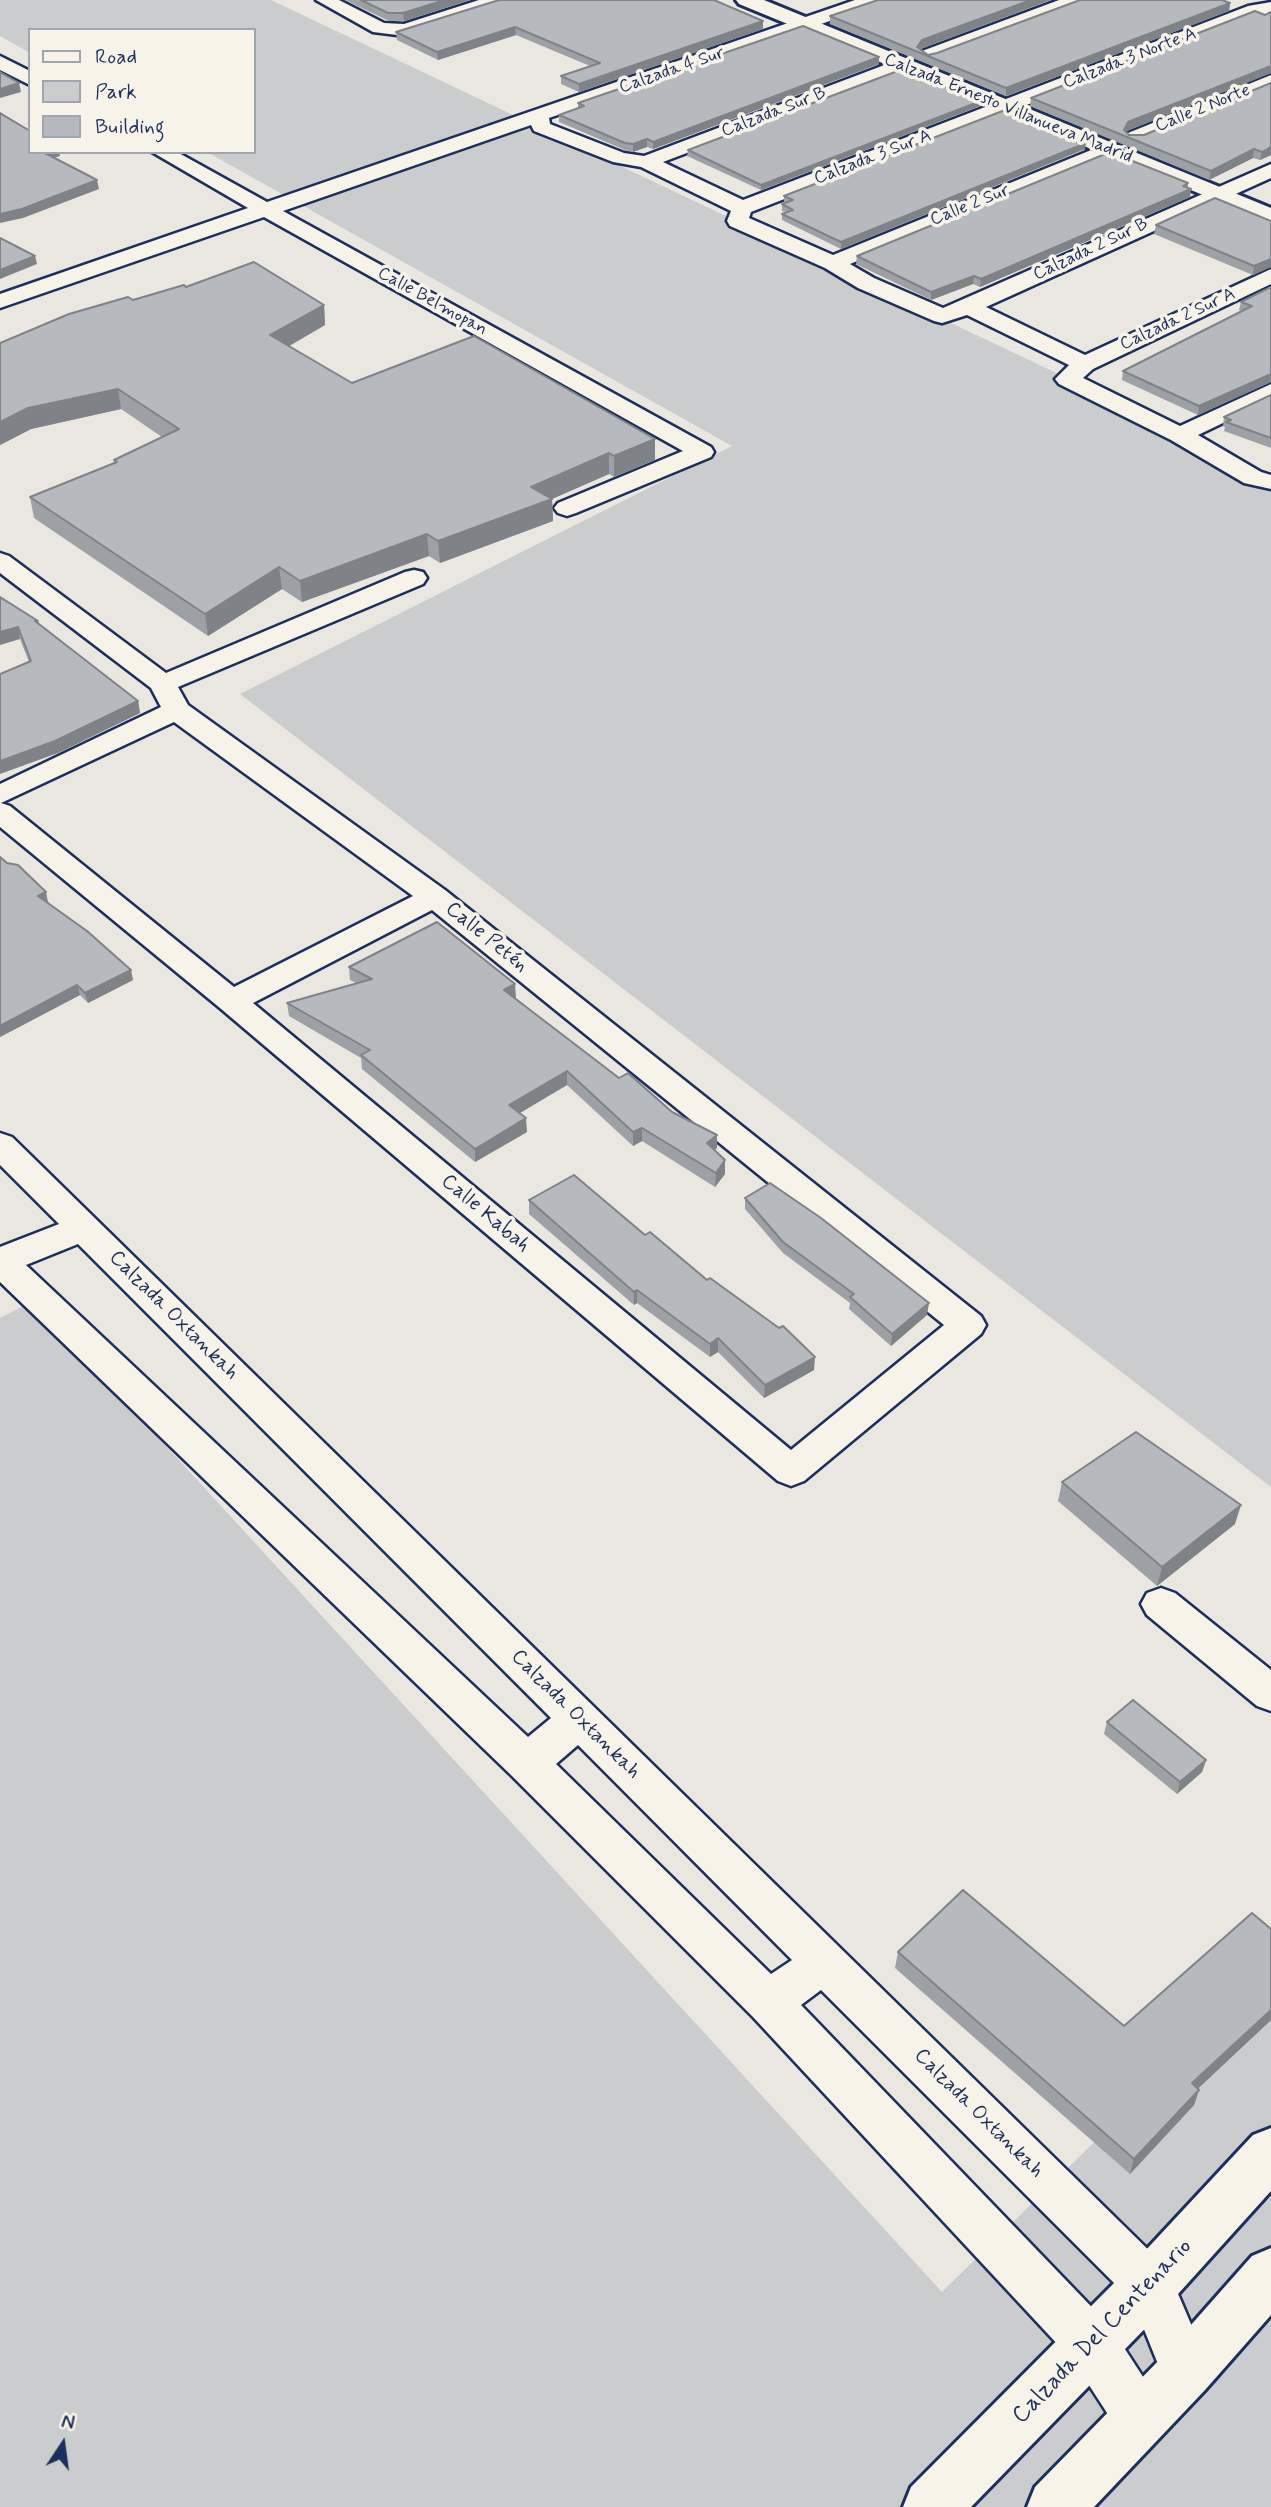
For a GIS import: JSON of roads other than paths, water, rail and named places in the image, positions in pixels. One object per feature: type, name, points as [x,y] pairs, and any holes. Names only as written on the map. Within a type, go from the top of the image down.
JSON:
[{"type":"street","points":[[325,0],[380,28],[405,30],[497,0]]},
{"type":"street","name":"Calzada Ernesto Villanueva Madrid","points":[[746,0],[1271,216]]},
{"type":"street","name":"Calzada Ernesto Villanueva Madrid","points":[[795,0],[1159,147]]},
{"type":"street","name":"Calzada 4 Sur","points":[[0,301],[873,0]]},
{"type":"street","points":[[929,55],[1076,0]]},
{"type":"street","points":[[1224,0],[1263,9]]},
{"type":"street","name":"Calzada 3 Norte A","points":[[1004,107],[1263,9]]},
{"type":"street","points":[[0,62],[28,78]]},
{"type":"street","name":"Calzada Sur B","points":[[646,162],[902,65]]},
{"type":"street","name":"Calle 2 Norte","points":[[1135,137],[1271,82]]},
{"type":"street","name":"Calzada 3 Sur A","points":[[742,208],[1004,107]]},
{"type":"street","points":[[538,117],[541,127],[620,158],[646,162],[742,208]]},
{"type":"street","name":"Calle 2 Sur","points":[[832,262],[1108,150]]},
{"type":"street","name":"Calle Belmopan","points":[[166,154],[702,452],[567,508]]},
{"type":"street","points":[[1207,167],[1271,193]]},
{"type":"street","name":"Calzada 2 Sur B","points":[[742,208],[738,221],[832,262],[866,284],[942,316],[968,307],[1271,170]]},
{"type":"street","name":"Calzada 2 Sur A","points":[[1085,364],[1271,276]]},
{"type":"street","points":[[968,307],[1085,364],[1067,379],[1180,435],[1253,478],[1271,482]]},
{"type":"street","points":[[1180,435],[1271,391]]},
{"type":"street","name":"Calle Petén","points":[[0,561],[169,697],[434,897],[968,1325]]},
{"type":"street","points":[[0,795],[169,697],[414,578]]},
{"type":"street","name":"Calle Kabah","points":[[0,812],[231,1001],[791,1471],[968,1325]]},
{"type":"street","points":[[231,1001],[434,897]]},
{"type":"street","name":"Calzada Oxtankah","points":[[0,1145],[1150,2285]]},
{"type":"street","points":[[84,1228],[0,1261],[527,1763],[769,2002],[1092,2344],[1140,2418]]},
{"type":"street","points":[[1161,1604],[1271,1694]]},
{"type":"street","points":[[527,1763],[579,1719]]},
{"type":"street","points":[[769,2002],[824,1962]]},
{"type":"street","name":"Calzada Del Centenario","points":[[931,2507],[1150,2285],[1271,2153]]},
{"type":"street","points":[[1055,2507],[1186,2371],[1271,2275]]},
{"type":"street","points":[[1150,2285],[1186,2371]]}]
